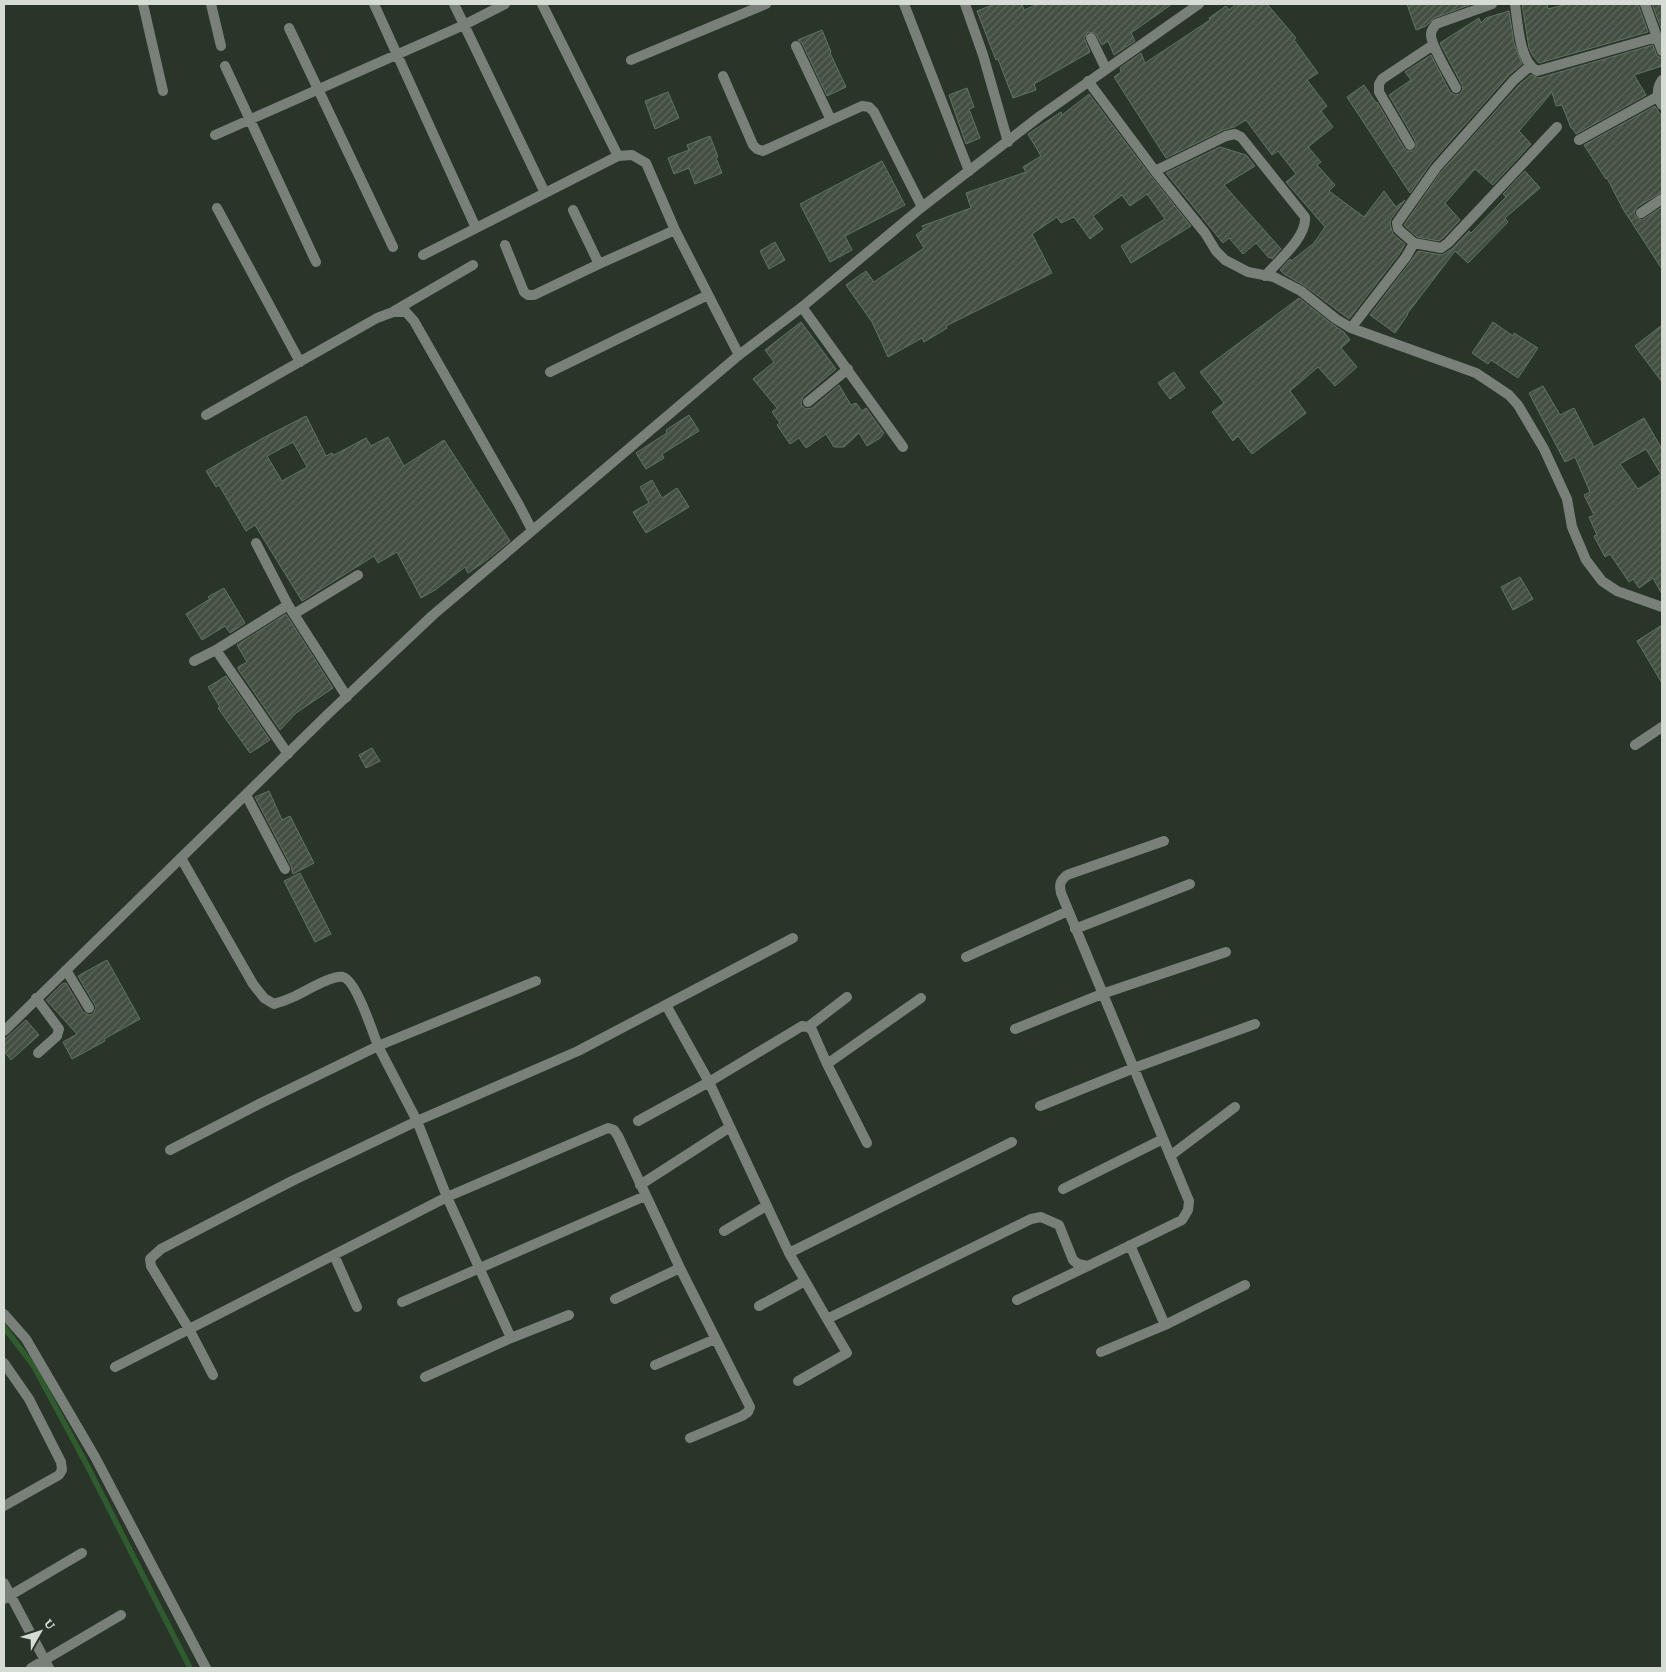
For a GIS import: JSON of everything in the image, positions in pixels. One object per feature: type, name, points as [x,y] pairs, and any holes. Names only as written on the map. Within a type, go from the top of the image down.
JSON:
[{"type":"street","points":[[143,4],[163,91]]},
{"type":"street","points":[[211,4],[220,46]]},
{"type":"street","points":[[374,4],[476,228]]},
{"type":"street","points":[[454,4],[545,193]]},
{"type":"street","points":[[216,135],[505,4]]},
{"type":"street","points":[[542,4],[618,156]]},
{"type":"street","points":[[631,60],[766,4]]},
{"type":"street","points":[[904,4],[969,171]]},
{"type":"street","points":[[965,4],[983,55],[1008,142]]},
{"type":"street","points":[[4,1031],[246,794],[433,615],[739,356],[802,307],[922,207],[1088,81],[1199,4]]},
{"type":"street","points":[[1456,88],[1433,45],[1430,36],[1432,29],[1436,24],[1492,4]]},
{"type":"street","points":[[1515,4],[1521,44],[1530,66],[1537,71],[1657,37]]},
{"type":"street","points":[[1645,4],[1662,51]]},
{"type":"street","points":[[289,28],[393,247]]},
{"type":"street","points":[[1091,38],[1106,69]]},
{"type":"street","points":[[1410,145],[1378,92],[1379,84],[1382,79],[1433,45]]},
{"type":"street","points":[[796,46],[831,120]]},
{"type":"street","points":[[225,66],[316,262]]},
{"type":"street","points":[[1530,66],[1514,80],[1436,168],[1397,224],[1398,230],[1414,243],[1441,248],[1448,243],[1557,127]]},
{"type":"street","points":[[723,76],[753,145],[757,149],[763,150],[862,106],[869,107],[874,112],[922,207]]},
{"type":"street","points":[[1579,140],[1660,101],[1658,90],[1662,80]]},
{"type":"street","points":[[1088,81],[1155,172],[1204,233],[1216,251],[1226,260],[1248,272],[1274,277],[1300,291],[1336,319],[1351,328],[1476,374],[1509,395],[1518,405],[1548,458],[1567,499],[1572,527],[1586,560],[1602,581],[1617,591],[1662,607]]},
{"type":"street","points":[[1155,172],[1226,136],[1235,134],[1241,137],[1305,217],[1305,226],[1299,238],[1265,276]]},
{"type":"street","points":[[423,255],[618,156],[632,155],[646,162],[675,230],[739,356]]},
{"type":"street","points":[[1641,213],[1662,199]]},
{"type":"street","points":[[217,208],[300,362]]},
{"type":"street","points":[[573,210],[599,264]]},
{"type":"street","points":[[505,245],[524,292],[534,295],[675,230]]},
{"type":"street","points":[[1351,328],[1414,243]]},
{"type":"street","points":[[206,415],[377,318],[393,312],[473,265]]},
{"type":"street","points":[[550,372],[708,295]]},
{"type":"street","points":[[802,307],[903,447]]},
{"type":"street","points":[[393,312],[406,312],[414,321],[532,530]]},
{"type":"street","points":[[808,402],[848,369]]},
{"type":"street","points":[[256,543],[288,605],[347,697]]},
{"type":"street","points":[[294,614],[358,576]]},
{"type":"street","points":[[194,661],[216,650],[288,605]]},
{"type":"street","points":[[216,650],[288,754]]},
{"type":"street","points":[[1635,744],[1662,727]]},
{"type":"street","points":[[246,794],[285,869]]},
{"type":"street","points":[[1017,1300],[1182,1220],[1188,1210],[1189,1201],[1102,994],[1059,884],[1068,875],[1164,842]]},
{"type":"street","points":[[181,858],[264,998],[274,1004],[327,981],[342,977],[346,978],[354,988],[378,1046],[417,1122],[447,1198],[511,1338]]},
{"type":"street","points":[[1075,928],[1190,884]]},
{"type":"street","points":[[966,957],[1068,911]]},
{"type":"street","points":[[213,1375],[189,1329],[151,1266],[150,1259],[154,1254],[292,1181],[417,1122],[578,1051],[793,938]]},
{"type":"street","points":[[1015,1029],[1102,994],[1226,952]]},
{"type":"street","points":[[66,970],[89,1008]]},
{"type":"street","points":[[170,1150],[378,1046],[536,981]]},
{"type":"street","points":[[638,1121],[709,1082],[802,1026],[808,1026],[847,997]]},
{"type":"street","points":[[36,998],[59,1029],[57,1036],[38,1052]]},
{"type":"street","points":[[827,1064],[921,998]]},
{"type":"street","points":[[666,1004],[709,1082],[789,1253],[847,1353],[798,1381]]},
{"type":"street","points":[[1040,1106],[1134,1068],[1255,1024]]},
{"type":"street","points":[[808,1026],[812,1030],[827,1064],[867,1142]]},
{"type":"street","points":[[1170,1156],[1235,1107]]},
{"type":"street","points":[[640,1185],[730,1127]]},
{"type":"street","points":[[115,1367],[447,1198],[608,1128],[614,1130],[618,1136],[680,1268],[750,1407],[748,1412],[742,1416],[690,1438]]},
{"type":"street","points":[[1063,1189],[1163,1139]]},
{"type":"street","points":[[789,1253],[1012,1142]]},
{"type":"street","points":[[402,1302],[645,1196]]},
{"type":"street","points":[[724,1231],[766,1206]]},
{"type":"street","points":[[827,1318],[1031,1219],[1042,1217],[1059,1225],[1073,1260],[1078,1264],[1088,1266]]},
{"type":"street","points":[[1130,1245],[1165,1325]]},
{"type":"street","points":[[334,1255],[357,1307]]},
{"type":"street","points":[[615,1300],[680,1268]]},
{"type":"street","points":[[759,1306],[805,1281]]},
{"type":"street","points":[[1101,1352],[1165,1325],[1245,1285]]},
{"type":"street","points":[[4,1314],[26,1339],[95,1457],[206,1668]]},
{"type":"street","points":[[426,1377],[511,1338],[569,1315]]},
{"type":"street","points":[[655,1365],[715,1339]]},
{"type":"street","points":[[4,1363],[30,1399],[62,1462],[62,1470],[58,1476],[4,1506]]},
{"type":"street","points":[[7,1597],[82,1553]]},
{"type":"street","points":[[4,1583],[7,1597],[47,1664]]},
{"type":"street","points":[[31,1668],[47,1664],[121,1615]]},
{"type":"building","points":[[995,4],[1022,4],[1024,10],[1038,4],[1172,4],[1131,33],[1135,41],[1114,55],[1108,41],[1102,45],[1095,33],[1088,32],[1084,38],[1090,52],[1034,84],[1036,90],[1013,98],[977,11]]},
{"type":"building","points":[[1236,4],[1267,4],[1296,38],[1294,40],[1318,73],[1307,80],[1327,106],[1321,111],[1333,127],[1308,147],[1321,162],[1317,165],[1335,185],[1329,191],[1364,217],[1384,191],[1396,207],[1405,200],[1391,219],[1390,224],[1393,234],[1405,244],[1349,319],[1280,270],[1290,259],[1291,261],[1314,243],[1325,227],[1286,182],[1296,174],[1278,151],[1272,155],[1246,120],[1166,158],[1114,77],[1121,72],[1120,68],[1141,53],[1145,63],[1210,20],[1209,18],[1226,6],[1229,10]]},
{"type":"building","points":[[1407,4],[1472,4],[1434,18],[1426,26],[1416,30]]},
{"type":"building","points":[[1522,4],[1547,4],[1548,9],[1568,4],[1638,4],[1648,32],[1539,63],[1529,48]]},
{"type":"building","points":[[1652,4],[1662,4],[1662,31]]},
{"type":"building","points":[[1509,11],[1514,43],[1522,64],[1509,75],[1431,163],[1410,193],[1347,97],[1364,85],[1377,102],[1404,148],[1407,151],[1413,151],[1416,148],[1416,142],[1389,95],[1411,80],[1405,72],[1431,55],[1450,92],[1455,95],[1460,94],[1463,89],[1462,85],[1440,43],[1479,18],[1481,23],[1486,18]]},
{"type":"building","points":[[822,30],[830,53],[846,87],[827,96],[802,43],[798,40]]},
{"type":"building","points":[[1653,45],[1657,56],[1662,58],[1662,66],[1634,75],[1646,95],[1576,134],[1571,128],[1562,105],[1556,106],[1552,92],[1519,131],[1531,144],[1493,185],[1475,169],[1445,203],[1460,220],[1443,238],[1439,241],[1417,237],[1404,225],[1441,172],[1519,85],[1531,75],[1539,78]]},
{"type":"building","points":[[967,88],[974,107],[969,109],[980,138],[966,144],[949,95]]},
{"type":"building","points":[[668,92],[679,118],[655,129],[645,101]]},
{"type":"building","points":[[1089,94],[1191,226],[1131,263],[1121,246],[1165,219],[1147,194],[1130,206],[1122,195],[1093,216],[1103,229],[1090,239],[1074,217],[1061,223],[1057,217],[1032,234],[1052,273],[946,326],[947,328],[924,342],[922,338],[888,357],[872,322],[846,285],[866,271],[874,282],[924,248],[916,235],[924,229],[922,226],[971,208],[966,193],[1026,172],[1023,167],[1041,156],[1028,134],[1061,112],[1062,115]]},
{"type":"building","points":[[1655,106],[1662,117],[1662,192],[1637,207],[1634,213],[1636,217],[1642,220],[1662,207],[1662,269],[1623,209],[1607,178],[1584,145]]},
{"type":"building","points":[[710,136],[722,173],[695,184],[689,168],[674,174],[668,158],[689,150],[687,145]]},
{"type":"building","points":[[1220,147],[1246,155],[1255,166],[1224,185],[1281,249],[1272,259],[1256,243],[1243,254],[1229,238],[1223,243],[1166,173]]},
{"type":"building","points":[[882,161],[905,205],[845,236],[852,250],[830,262],[800,204]]},
{"type":"building","points":[[1525,171],[1540,188],[1505,218],[1508,222],[1468,263],[1455,251],[1407,314],[1395,333],[1370,315],[1418,251],[1442,255],[1452,249],[1469,231],[1471,233],[1506,197],[1503,194]]},
{"type":"building","points":[[775,242],[785,260],[769,269],[760,251]]},
{"type":"building","points":[[1299,298],[1344,332],[1350,340],[1341,348],[1357,367],[1335,386],[1318,367],[1290,391],[1306,413],[1252,454],[1238,436],[1233,441],[1212,412],[1224,403],[1200,372]]},
{"type":"building","points":[[801,322],[836,369],[803,397],[802,406],[806,409],[812,408],[839,385],[851,405],[856,403],[862,411],[866,408],[884,433],[880,438],[867,446],[859,433],[844,447],[834,447],[826,434],[806,448],[799,438],[790,444],[777,425],[780,423],[772,412],[777,408],[753,379],[774,362],[765,350]]},
{"type":"building","points":[[1493,322],[1513,336],[1514,333],[1538,348],[1518,378],[1491,360],[1488,364],[1472,353]]},
{"type":"building","points":[[1662,325],[1662,382],[1635,346]]},
{"type":"building","points":[[1174,372],[1185,388],[1170,399],[1158,383]]},
{"type":"building","points":[[1543,386],[1560,415],[1574,408],[1594,447],[1644,418],[1662,449],[1662,594],[1653,578],[1639,588],[1633,579],[1629,582],[1610,554],[1605,557],[1594,536],[1597,535],[1589,517],[1594,515],[1584,495],[1590,492],[1575,457],[1565,462],[1529,393]],"holes":[[[1646,449],[1661,474],[1638,489],[1620,464]]]},
{"type":"building","points":[[689,415],[699,431],[662,454],[664,458],[646,469],[636,453],[667,433],[666,430]]},
{"type":"building","points":[[306,416],[326,456],[332,453],[334,455],[366,438],[371,446],[388,437],[404,466],[444,440],[510,541],[468,573],[465,567],[435,590],[421,598],[397,552],[378,563],[374,556],[302,601],[255,525],[246,531],[219,485],[216,487],[206,471]],"holes":[[[293,442],[307,467],[282,481],[267,456]]]},
{"type":"building","points":[[652,480],[662,498],[677,488],[689,507],[646,533],[633,512],[649,503],[640,487]]},
{"type":"building","points":[[1520,577],[1533,599],[1513,610],[1501,587]]},
{"type":"building","points":[[224,588],[245,623],[230,633],[225,626],[202,640],[186,614],[210,599],[208,597]]},
{"type":"building","points":[[286,614],[333,688],[296,713],[280,730],[238,669],[238,667],[247,662],[237,645]]},
{"type":"building","points":[[1662,625],[1662,683],[1637,641]]},
{"type":"building","points":[[226,676],[270,740],[250,753],[218,708],[220,707],[208,687]]},
{"type":"building","points":[[372,748],[380,761],[366,768],[359,755]]},
{"type":"building","points":[[269,791],[282,820],[290,816],[314,863],[293,874],[291,866],[255,797]]},
{"type":"building","points":[[300,873],[331,934],[315,942],[284,881]]},
{"type":"building","points":[[107,960],[140,1019],[72,1059],[63,1042],[77,1034],[46,1000],[62,984],[66,983],[83,1012],[89,1015],[93,1014],[96,1008],[95,1005],[78,976]]},
{"type":"building","points":[[26,1020],[39,1035],[11,1060],[4,1051],[4,1040]]},
{"type":"waterway","points":[[4,1327],[33,1365],[89,1469],[190,1668]]}]
